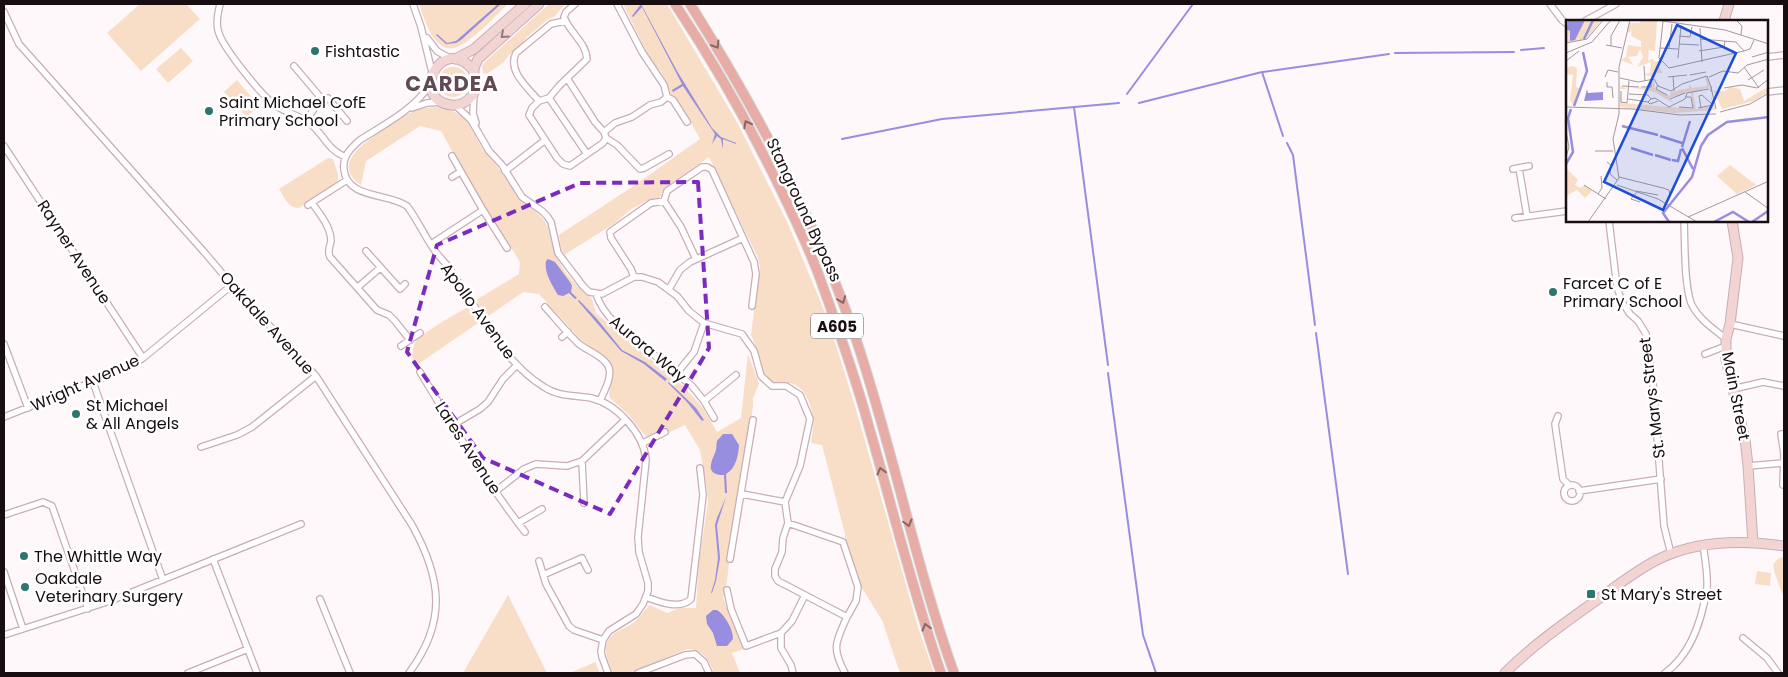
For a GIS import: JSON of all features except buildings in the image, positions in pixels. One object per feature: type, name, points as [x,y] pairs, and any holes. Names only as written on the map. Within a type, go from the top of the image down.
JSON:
[{"type":"main road","name":"Stanground Bypass","points":[[675,4],[704,47],[744,118],[801,231],[822,282],[869,425],[906,560],[941,673]]},
{"type":"main road","name":"Stanground Bypass","points":[[690,4],[732,70],[766,131],[796,192],[830,270],[856,341],[884,432],[924,580],[954,673]]},
{"type":"street","points":[[220,4],[218,30],[221,39],[229,52],[269,101],[306,120],[333,151],[345,157]]},
{"type":"street","points":[[410,340],[389,315],[377,310],[330,257],[328,250],[331,241],[328,230],[310,204],[347,180],[344,167],[345,157],[360,140],[419,100],[430,85],[432,72],[421,27],[413,4]]},
{"type":"street","points":[[432,72],[443,61],[453,59],[474,49],[525,4]]},
{"type":"street","points":[[474,71],[478,59],[540,4]]},
{"type":"street","points":[[575,4],[566,12],[565,22],[587,51],[587,59],[549,98],[539,101],[532,108],[529,115],[544,141],[557,158],[563,164],[570,166],[603,143],[605,135],[615,123],[632,117],[650,105],[667,98]]},
{"type":"street","points":[[617,4],[642,52],[664,85],[667,98]]},
{"type":"street","points":[[1550,4],[1566,23]]},
{"type":"street","points":[[1587,20],[1616,4]]},
{"type":"street","points":[[1724,20],[1729,4]]},
{"type":"street","name":"Oakdale Avenue","points":[[4,12],[19,44],[232,285],[316,376],[412,525],[432,565],[436,587],[436,604],[431,634],[420,659],[409,673]]},
{"type":"street","points":[[539,101],[517,73],[513,66],[513,59],[516,53],[545,29],[558,22],[565,22]]},
{"type":"street","points":[[421,27],[430,44],[437,51],[453,59],[463,61],[474,71],[476,78],[474,113],[478,130]]},
{"type":"street","points":[[1768,57],[1784,55]]},
{"type":"street","points":[[294,66],[321,98],[328,98],[347,121]]},
{"type":"street","points":[[567,78],[594,122],[640,169],[669,154]]},
{"type":"street","points":[[430,85],[435,96],[442,102]]},
{"type":"street","points":[[1768,92],[1784,90]]},
{"type":"street","points":[[455,105],[466,101],[474,92]]},
{"type":"street","points":[[306,120],[321,98]]},
{"type":"street","points":[[549,98],[587,154]]},
{"type":"street","points":[[667,98],[673,100],[687,122]]},
{"type":"street","points":[[405,111],[421,105],[442,102],[455,105],[467,115],[478,130],[489,151],[506,171],[522,197],[547,216],[551,222],[558,253],[564,263],[590,292],[596,294],[608,292],[634,277],[648,278],[669,289],[704,323],[742,334],[754,351],[761,376],[772,386],[786,386],[800,395],[810,419],[800,466],[785,502],[788,524],[783,538],[782,552],[774,569],[775,576],[778,581],[847,617]]},
{"type":"street","points":[[506,171],[544,141]]},
{"type":"street","name":"Rayner Avenue","points":[[4,146],[144,358]]},
{"type":"street","points":[[452,156],[483,210],[496,238],[507,248]]},
{"type":"street","points":[[1527,216],[1516,168],[1528,166]]},
{"type":"street","points":[[664,201],[668,191],[702,167],[712,170],[754,262],[756,274],[752,306]]},
{"type":"street","points":[[452,177],[460,172]]},
{"type":"street","name":"Apollo Avenue","points":[[347,180],[360,190],[402,202],[407,206],[492,334],[517,365],[549,390],[559,394],[600,401],[610,406],[625,420],[643,443]]},
{"type":"street","points":[[634,277],[611,238],[610,232],[651,203],[664,201]]},
{"type":"street","points":[[664,201],[681,227],[696,259]]},
{"type":"street","points":[[431,244],[483,210]]},
{"type":"street","points":[[1515,218],[1566,210]]},
{"type":"street","name":"St. Marys Street","points":[[1609,222],[1617,287],[1622,302],[1646,334],[1653,384],[1664,526],[1671,554]]},
{"type":"street","points":[[1684,222],[1686,260],[1692,304],[1705,322],[1726,343],[1705,354]]},
{"type":"street","name":"Main Street","points":[[1732,222],[1738,258],[1726,343],[1726,360],[1744,439],[1748,466],[1753,543]]},
{"type":"street","points":[[669,289],[680,270],[696,259],[744,238]]},
{"type":"street","points":[[366,250],[400,289],[405,284]]},
{"type":"street","points":[[358,287],[380,268]]},
{"type":"street","name":"Wright Avenue","points":[[4,417],[127,368],[144,358],[232,285]]},
{"type":"street","name":"Aurora Way","points":[[596,294],[604,312],[692,386],[714,418]]},
{"type":"street","points":[[545,307],[579,344],[606,362],[609,367],[610,374],[600,401]]},
{"type":"street","points":[[676,373],[694,352],[704,323]]},
{"type":"street","points":[[1730,324],[1784,336]]},
{"type":"street","points":[[562,337],[568,332]]},
{"type":"street","points":[[401,346],[420,333]]},
{"type":"street","points":[[4,344],[28,408]]},
{"type":"street","points":[[453,425],[488,402],[503,379],[517,365]]},
{"type":"street","name":"Lares Avenue","points":[[420,372],[496,491],[525,532]]},
{"type":"street","points":[[201,447],[237,436],[252,427],[316,376]]},
{"type":"street","points":[[704,401],[736,376]]},
{"type":"street","points":[[93,382],[162,580]]},
{"type":"street","points":[[1733,389],[1763,382],[1784,386]]},
{"type":"street","points":[[1558,416],[1555,424],[1563,480],[1569,485],[1576,486],[1579,491],[1579,496],[1575,500],[1568,500],[1565,496],[1564,491],[1569,485]]},
{"type":"street","points":[[496,491],[524,469],[536,464],[567,466],[582,461],[625,420]]},
{"type":"street","points":[[730,558],[753,420]]},
{"type":"street","points":[[608,673],[601,651],[603,640],[609,631],[636,614],[646,597],[648,583],[638,545],[646,460],[643,443],[665,432]]},
{"type":"street","points":[[1783,485],[1784,454],[1782,434],[1784,434]]},
{"type":"street","points":[[582,461],[584,503]]},
{"type":"street","points":[[1748,466],[1783,463]]},
{"type":"street","points":[[646,597],[667,604],[684,603],[691,599],[693,593],[692,578],[702,511],[700,468]]},
{"type":"street","points":[[1579,491],[1661,479]]},
{"type":"street","points":[[696,486],[702,485]]},
{"type":"street","points":[[742,494],[785,502]]},
{"type":"street","points":[[1662,502],[1671,501]]},
{"type":"street","points":[[4,515],[44,502],[52,506],[88,609]]},
{"type":"street","points":[[518,523],[542,509]]},
{"type":"street","points":[[4,635],[88,609],[301,524]]},
{"type":"street","points":[[788,524],[843,542],[858,588],[856,601],[837,640],[837,658],[845,673]]},
{"type":"street","points":[[1505,673],[1533,646],[1550,633],[1644,567],[1671,554],[1704,545],[1753,543],[1784,546]]},
{"type":"street","points":[[1665,673],[1678,667],[1698,624],[1707,586],[1704,545]]},
{"type":"street","points":[[212,558],[257,673]]},
{"type":"street","points":[[543,574],[582,558],[588,570]]},
{"type":"street","points":[[539,561],[546,584],[569,626],[574,630],[603,640]]},
{"type":"street","points":[[4,572],[23,628]]},
{"type":"street","points":[[728,590],[732,609],[746,646],[781,633],[792,621],[805,595]]},
{"type":"street","points":[[320,599],[350,673]]},
{"type":"street","points":[[781,633],[781,648],[793,673]]},
{"type":"street","points":[[1743,638],[1767,658],[1778,673]]},
{"type":"street","points":[[188,673],[248,649]]},
{"type":"street","points":[[638,673],[686,655],[695,654],[704,662],[709,673]]},
{"type":"highlighted area","points":[[698,182],[709,348],[610,514],[483,458],[407,352],[437,245],[580,183]]},
{"type":"shaded area","points":[[140,4],[186,4],[200,19],[141,71],[107,33]]},
{"type":"shaded area","points":[[419,4],[508,4],[488,24],[462,45],[447,48],[432,36]]},
{"type":"shaded area","points":[[498,4],[501,4],[456,43],[446,44],[436,35],[447,43],[456,41]]},
{"type":"shaded area","points":[[549,4],[565,4],[554,17],[547,20],[527,37],[518,49],[509,55],[504,62],[487,74],[483,73],[482,66],[485,62]]},
{"type":"shaded area","points":[[623,4],[667,4],[737,122],[788,224],[827,317],[855,406],[918,627],[934,673],[900,673],[882,620],[860,585],[845,538],[822,445],[811,443],[813,422],[807,397],[795,385],[777,383],[767,378],[761,368],[751,335],[760,267],[758,258],[709,157],[667,186],[662,191],[660,197],[646,201],[630,210],[615,223],[564,255],[559,235],[700,139],[690,121],[671,95],[661,72],[651,61]]},
{"type":"shaded area","points":[[641,4],[677,71],[712,128],[721,137],[736,144],[723,139],[723,149],[721,139],[717,136],[712,144],[715,134],[683,86],[673,92],[672,90],[682,84],[642,7],[632,16]]},
{"type":"shaded area","points":[[181,48],[193,61],[168,83],[156,69]]},
{"type":"shaded area","points":[[453,67],[464,71],[468,82],[464,93],[453,97],[442,93],[438,82],[442,71]]},
{"type":"shaded area","points":[[237,80],[259,106],[246,117],[224,92]]},
{"type":"shaded area","points":[[435,107],[457,113],[464,118],[488,156],[508,180],[516,195],[540,215],[545,222],[559,262],[571,279],[592,299],[596,313],[684,387],[703,408],[717,432],[741,418],[748,354],[759,384],[753,398],[734,521],[726,589],[723,598],[744,649],[732,653],[740,673],[714,673],[705,656],[693,649],[687,649],[631,673],[612,673],[606,652],[610,637],[629,626],[650,605],[667,613],[680,608],[696,608],[699,562],[708,502],[700,450],[685,425],[670,432],[665,427],[647,438],[628,414],[610,398],[609,393],[613,375],[612,367],[608,361],[579,338],[539,294],[523,292],[487,317],[476,300],[519,274],[520,262],[463,171],[441,131],[420,126],[366,161],[361,185],[352,177],[349,169],[350,161],[362,146],[400,118],[418,109]]},
{"type":"shaded area","points":[[328,158],[333,159],[338,174],[338,180],[334,185],[299,208],[289,204],[279,189]]},
{"type":"shaded area","points":[[548,259],[555,262],[570,282],[572,286],[571,292],[577,298],[575,299],[569,293],[563,296],[558,295],[547,274],[546,261]]},
{"type":"shaded area","points":[[579,300],[622,350],[645,362],[667,379],[665,381],[644,364],[621,351]]},
{"type":"shaded area","points":[[468,307],[478,323],[414,367],[413,349],[419,338],[432,328]]},
{"type":"shaded area","points":[[669,382],[696,408],[704,420],[702,421]]},
{"type":"shaded area","points":[[723,434],[732,434],[739,445],[736,462],[726,474],[727,493],[725,493],[724,475],[714,473],[711,468],[717,441]]},
{"type":"shaded area","points":[[726,497],[717,525],[720,558],[716,581],[711,593],[718,558],[715,525]]},
{"type":"shaded area","points":[[1784,557],[1784,598],[1773,564],[1779,558]]},
{"type":"shaded area","points":[[1757,571],[1771,573],[1770,586],[1755,584]]},
{"type":"shaded area","points":[[508,595],[547,673],[463,673]]},
{"type":"shaded area","points":[[713,610],[720,612],[730,627],[733,639],[727,646],[717,646],[713,633],[707,624],[706,616]]},
{"type":"shaded area","points":[[595,662],[600,673],[570,673]]},
{"type":"waterway","points":[[1127,94],[1193,4]]},
{"type":"waterway","points":[[1521,50],[1544,48]]},
{"type":"waterway","points":[[1395,53],[1514,52]]},
{"type":"waterway","points":[[1263,72],[1389,54]]},
{"type":"waterway","points":[[1139,103],[1262,72],[1283,136]]},
{"type":"waterway","points":[[842,139],[942,119],[1119,103]]},
{"type":"waterway","points":[[1074,107],[1108,365]]},
{"type":"waterway","points":[[1287,143],[1293,155],[1315,325]]},
{"type":"waterway","points":[[1316,333],[1348,574]]},
{"type":"waterway","points":[[1108,373],[1143,635],[1156,673]]},
{"type":"place","name":"Fishtastic","points":[[315,51]]},
{"type":"place","name":"Saint Michael CofE Primary School","points":[[209,111]]},
{"type":"place","name":"Farcet C of E Primary School","points":[[1553,292]]},
{"type":"place","name":"St Michael & All Angels","points":[[76,414]]},
{"type":"place","name":"The Whittle Way","points":[[24,556]]},
{"type":"place","name":"Oakdale Veterinary Surgery","points":[[25,587]]},
{"type":"place","name":"St Mary's Street","points":[[1591,594]]},
{"type":"district","name":"CARDEA","points":[[452,83]]}]
